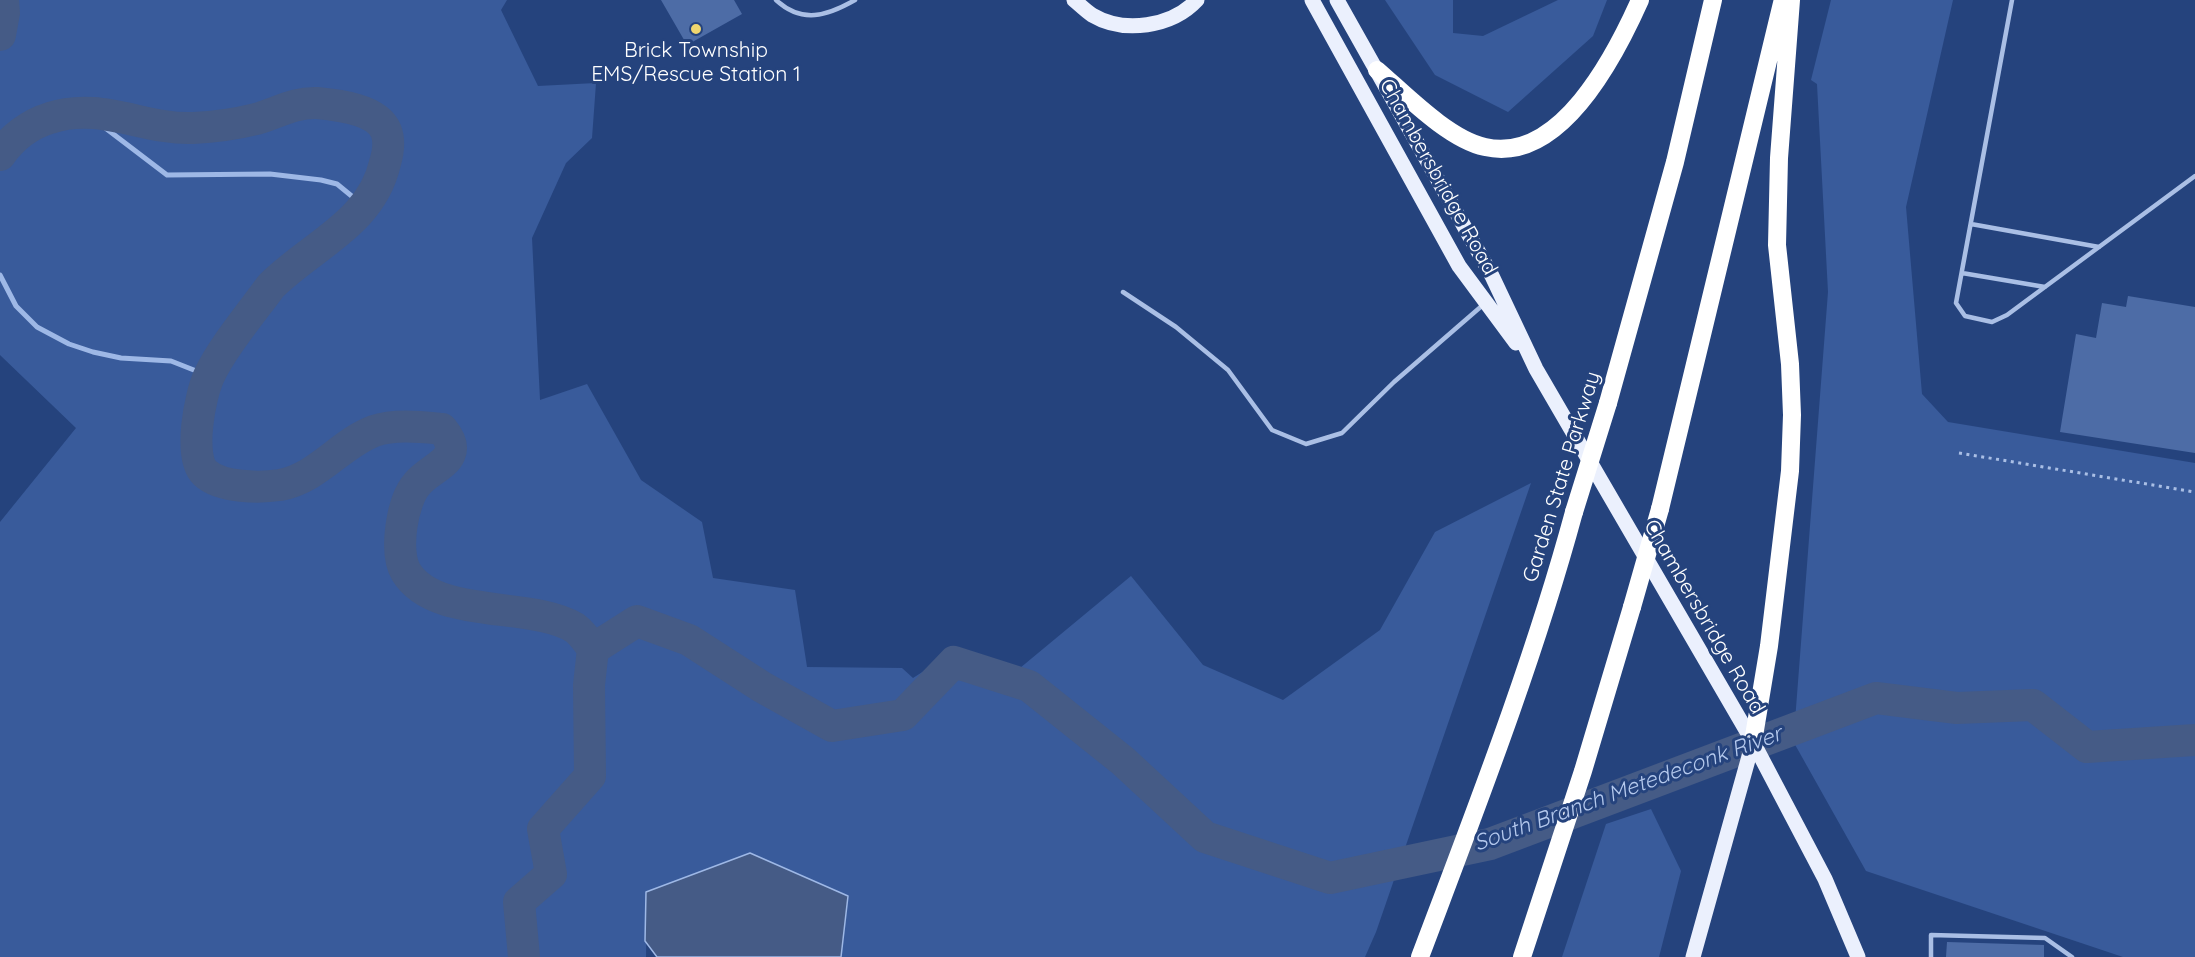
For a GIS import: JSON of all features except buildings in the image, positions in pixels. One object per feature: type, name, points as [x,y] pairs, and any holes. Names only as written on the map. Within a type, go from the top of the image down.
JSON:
[{"type":"highway","points":[[1377,70],[1445,128],[1484,147],[1520,148],[1552,129],[1581,101],[1621,42],[1640,0]]},
{"type":"highway","name":"Garden State Parkway","points":[[1420,957],[1556,580],[1676,162],[1713,0]]},
{"type":"highway","points":[[1522,957],[1583,771],[1660,508],[1783,0]]},
{"type":"highway","points":[[1753,742],[1759,718],[1784,539],[1790,471],[1792,415],[1790,364],[1777,245],[1779,158],[1791,0]]},
{"type":"main road","points":[[1074,0],[1093,15],[1119,24],[1138,26],[1180,15],[1197,0]]},
{"type":"main road","name":"Chambersbridge Road","points":[[1312,0],[1359,80],[1459,266],[1536,369]]},
{"type":"main road","name":"Chambersbridge Road","points":[[1337,0],[1492,276],[1536,369],[1753,742],[1825,879],[1853,953]]},
{"type":"main road","points":[[1693,957],[1753,742]]},
{"type":"lane","points":[[776,0],[787,10],[811,17],[833,13],[855,0]]},
{"type":"lane","points":[[2012,0],[1956,303],[1965,316],[1992,322],[2007,315],[2195,176]]},
{"type":"lane","points":[[1971,224],[2099,247]]},
{"type":"lane","points":[[1962,273],[2045,287]]},
{"type":"lane","points":[[1123,292],[1176,327],[1228,370],[1272,430],[1306,444],[1342,433],[1394,382],[1486,302]]},
{"type":"lane","points":[[1931,957],[1931,935],[2046,938],[2072,957]]},
{"type":"path","points":[[1959,453],[2195,492]]},
{"type":"shaded area","points":[[0,0],[507,0],[501,10],[538,86],[596,83],[592,138],[566,163],[532,238],[540,400],[587,384],[641,480],[702,522],[713,578],[795,590],[807,667],[902,668],[913,678],[927,669],[1014,673],[1131,576],[1203,665],[1283,700],[1380,630],[1435,532],[1531,483],[1376,932],[1365,957],[841,957],[848,896],[647,892],[646,957],[0,957],[0,522],[76,428],[0,355]]},
{"type":"shaded area","points":[[1385,0],[1453,0],[1453,33],[1483,36],[1558,0],[1607,0],[1593,36],[1508,112],[1435,75]]},
{"type":"shaded area","points":[[1831,0],[1953,0],[1906,207],[1922,394],[1948,422],[2195,463],[2195,957],[2123,957],[1866,871],[1784,725],[1795,721],[1828,292],[1817,84],[1811,80]]},
{"type":"shaded area","points":[[1651,809],[1681,871],[1659,957],[1562,957],[1606,824]]},
{"type":"shaded area","points":[[750,853],[848,896],[841,957],[657,957],[645,941],[646,892]]},
{"type":"waterway","points":[[0,35],[4,13],[3,0]]},
{"type":"waterway","points":[[0,155],[16,137],[29,128],[50,118],[68,114],[104,114],[157,125],[193,128],[256,119],[294,106],[317,103],[356,110],[374,118],[386,131],[388,143],[388,151],[378,184],[354,218],[271,286],[222,354],[209,376],[199,411],[196,440],[200,465],[205,473],[221,482],[262,487],[280,485],[306,475],[350,444],[374,431],[399,427],[442,429],[449,440],[451,448],[449,455],[417,484],[407,502],[400,540],[402,563],[406,572],[420,587],[438,597],[461,604],[556,620],[575,628],[593,649]]},
{"type":"waterway","points":[[83,111],[167,175],[270,174],[321,180],[337,184],[365,207]]},
{"type":"waterway","points":[[0,275],[16,306],[37,327],[69,344],[121,358],[171,361],[209,376]]},
{"type":"waterway","name":"South Branch Metedeconk River","points":[[593,649],[637,621],[689,640],[762,687],[832,726],[903,715],[954,662],[1029,686],[1123,761],[1205,837],[1330,878],[1490,844],[1876,698],[1957,708],[2033,705],[2087,747],[2195,740]]},
{"type":"waterway","points":[[524,957],[519,902],[551,874],[543,829],[590,776],[589,685],[593,649]]},
{"type":"place","name":"Brick Township EMS/Rescue Station 1","points":[[696,29]]}]
